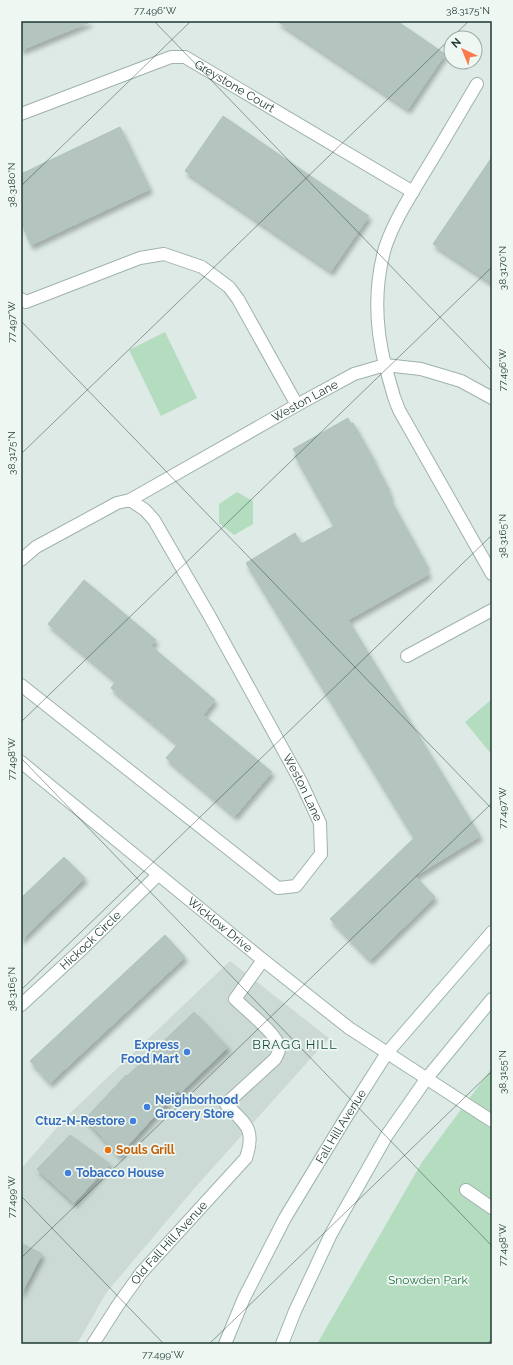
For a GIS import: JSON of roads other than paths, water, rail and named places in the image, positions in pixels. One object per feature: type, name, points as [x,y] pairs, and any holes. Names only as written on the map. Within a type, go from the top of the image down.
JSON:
[{"type":"street","name":"Greystone Court","points":[[21,114],[171,57],[185,57],[413,192]]},
{"type":"street","points":[[477,84],[396,222],[386,247],[379,277],[376,313],[379,344],[399,410],[492,574]]},
{"type":"street","points":[[21,299],[26,302],[140,258],[164,254],[202,267],[229,287],[238,299],[297,405]]},
{"type":"street","name":"Weston Lane","points":[[21,560],[36,547],[117,503],[130,500],[354,374],[385,365],[421,369],[461,381],[492,398]]},
{"type":"street","name":"Weston Lane","points":[[21,685],[278,888],[296,886],[321,854],[320,823],[301,782],[209,615],[154,520],[145,510],[130,500]]},
{"type":"street","points":[[407,656],[492,610]]},
{"type":"street","name":"Wicklow Drive","points":[[21,762],[158,875],[349,1028],[427,1078]]},
{"type":"street","name":"Hickock Circle","points":[[21,1005],[82,949],[158,875]]},
{"type":"street","name":"Fall Hill Avenue","points":[[225,1344],[244,1298],[285,1218],[387,1053],[492,932]]},
{"type":"street","name":"Old Fall Hill Avenue","points":[[93,1344],[141,1273],[239,1168],[246,1158],[251,1138],[248,1128],[226,1104],[275,1058],[279,1047],[273,1035],[235,999],[263,960]]},
{"type":"street","points":[[282,1344],[295,1311],[331,1234],[387,1134],[427,1078],[492,999]]},
{"type":"street","points":[[427,1078],[492,1121]]},
{"type":"street","points":[[466,1190],[492,1208]]},
{"type":"place","name":"Express Food Mart","points":[[187,1052]]},
{"type":"place","name":"Neighborhood Grocery Store","points":[[147,1107]]},
{"type":"place","name":"Ctuz-N-Restore","points":[[133,1121]]},
{"type":"place","name":"Souls Grill","points":[[108,1150]]},
{"type":"place","name":"Tobacco House","points":[[68,1173]]},
{"type":"district","name":"BRAGG HILL","points":[[295,1044]]},
{"type":"park label","name":"Snowden Park","points":[[428,1280]]}]
